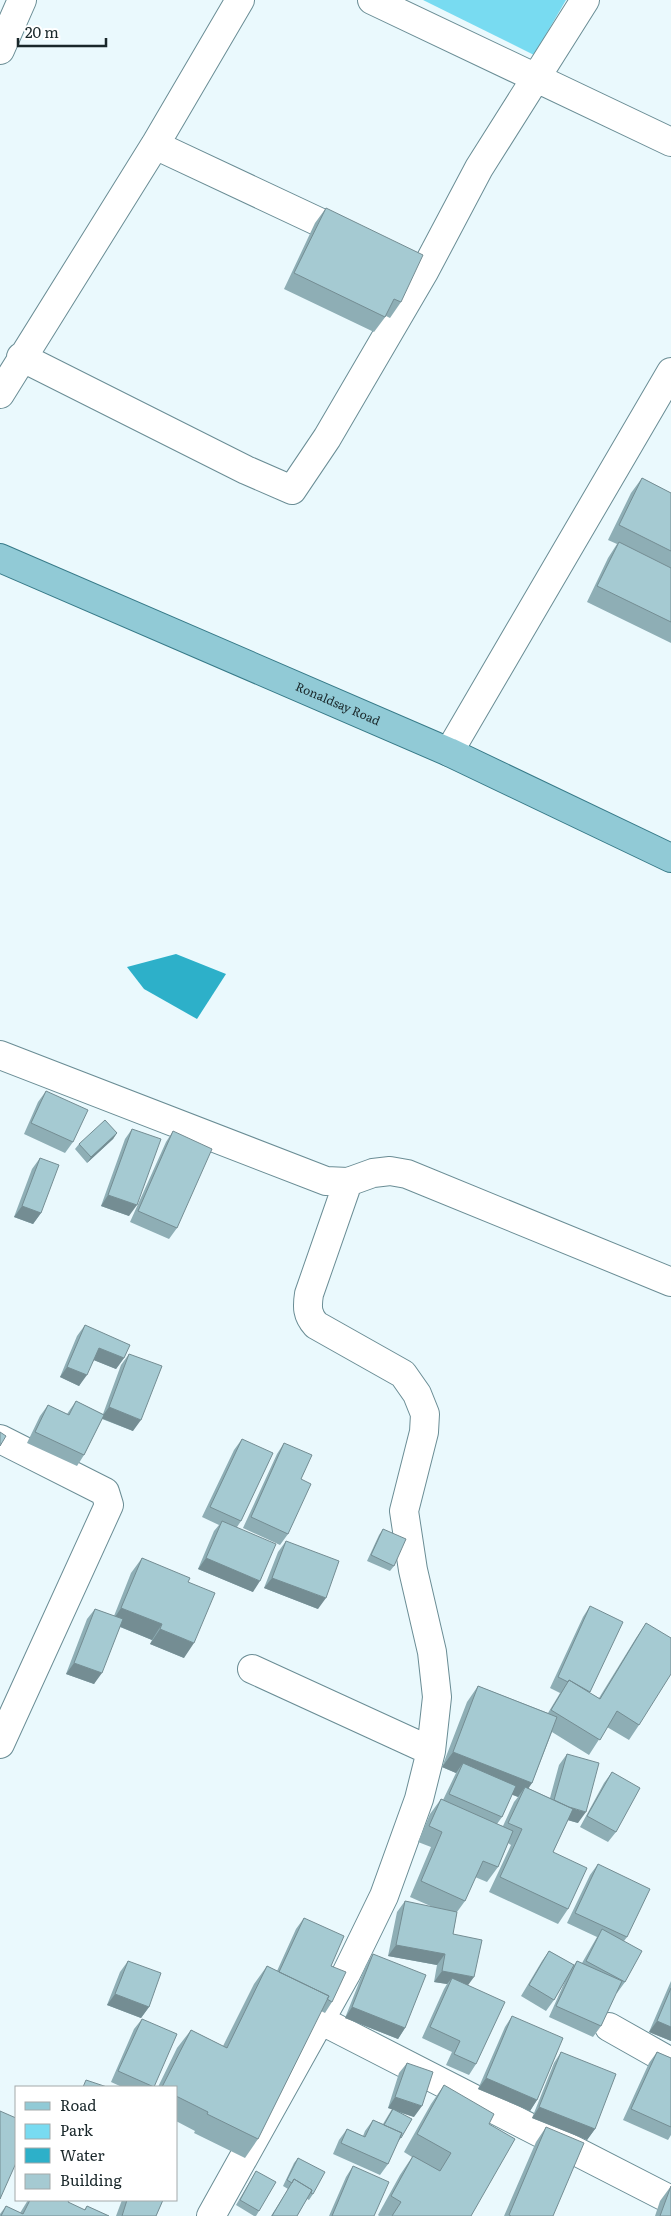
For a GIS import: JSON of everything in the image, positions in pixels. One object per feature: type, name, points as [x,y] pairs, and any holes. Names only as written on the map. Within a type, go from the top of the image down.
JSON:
[{"type":"main road","name":"Ronaldsay Road","points":[[0,558],[449,752],[671,858]]},
{"type":"street","points":[[0,50],[22,0]]},
{"type":"street","points":[[0,394],[155,145],[240,0]]},
{"type":"street","points":[[372,0],[671,142]]},
{"type":"street","points":[[22,358],[246,470],[292,490],[327,438],[424,272],[479,168],[585,0]]},
{"type":"street","points":[[155,145],[370,247]]},
{"type":"street","points":[[398,260],[424,272]]},
{"type":"street","points":[[449,752],[671,372]]},
{"type":"street","points":[[0,1055],[326,1181],[348,1182],[373,1173],[390,1171],[407,1174],[671,1282]]},
{"type":"street","points":[[211,2216],[346,1974],[384,1896],[419,1799],[431,1751],[437,1697],[432,1652],[413,1570],[404,1511],[424,1432],[425,1414],[417,1394],[403,1374],[316,1325],[309,1317],[307,1307],[309,1294],[348,1182]]},
{"type":"street","points":[[0,1440],[104,1492],[110,1505],[0,1744]]},
{"type":"street","points":[[252,1669],[431,1751]]},
{"type":"street","points":[[320,2020],[671,2200]]},
{"type":"street","points":[[609,2027],[671,2062]]},
{"type":"green space","points":[[423,0],[566,0],[534,55]]},
{"type":"water","points":[[176,954],[226,974],[197,1019],[144,989],[127,967]]},
{"type":"building","points":[[326,208],[423,255],[401,302],[394,299],[385,317],[294,273]]},
{"type":"building","points":[[642,478],[671,493],[671,551],[619,525]]},
{"type":"building","points":[[619,542],[671,568],[671,622],[597,586]]},
{"type":"building","points":[[46,1091],[88,1110],[73,1142],[31,1123]]},
{"type":"building","points":[[105,1120],[117,1133],[91,1157],[79,1144]]},
{"type":"building","points":[[132,1129],[161,1139],[137,1205],[108,1195]]},
{"type":"building","points":[[173,1131],[212,1149],[177,1228],[138,1211]]},
{"type":"building","points":[[40,1158],[59,1165],[41,1213],[22,1206]]},
{"type":"building","points":[[85,1325],[130,1345],[124,1358],[99,1348],[87,1375],[67,1367]]},
{"type":"building","points":[[129,1354],[162,1366],[141,1420],[109,1407]]},
{"type":"building","points":[[76,1401],[104,1415],[84,1455],[35,1432],[48,1405],[69,1415]]},
{"type":"building","points":[[0,1432],[6,1436],[0,1446]]},
{"type":"building","points":[[242,1439],[273,1453],[241,1521],[210,1507]]},
{"type":"building","points":[[284,1443],[312,1455],[301,1479],[311,1484],[288,1534],[251,1517]]},
{"type":"building","points":[[222,1521],[276,1544],[260,1581],[206,1558]]},
{"type":"building","points":[[383,1529],[406,1539],[394,1566],[371,1555]]},
{"type":"building","points":[[286,1541],[339,1561],[326,1598],[272,1578]]},
{"type":"building","points":[[142,1558],[190,1578],[188,1582],[215,1593],[194,1643],[160,1629],[162,1624],[121,1608]]},
{"type":"building","points":[[590,1606],[623,1622],[590,1692],[569,1680],[568,1682],[558,1677]]},
{"type":"building","points":[[95,1609],[123,1619],[102,1673],[74,1663]]},
{"type":"building","points":[[646,1623],[671,1638],[671,1674],[639,1725],[617,1711],[600,1740],[551,1710],[569,1680],[600,1699]]},
{"type":"building","points":[[478,1686],[557,1717],[532,1783],[453,1752]]},
{"type":"building","points":[[567,1754],[599,1763],[586,1812],[554,1800]]},
{"type":"building","points":[[463,1763],[516,1786],[502,1817],[449,1794]]},
{"type":"building","points":[[612,1772],[640,1788],[616,1832],[587,1816]]},
{"type":"building","points":[[525,1787],[573,1809],[553,1852],[587,1868],[568,1909],[500,1877],[522,1829],[508,1823]]},
{"type":"building","points":[[441,1799],[513,1831],[498,1867],[483,1861],[465,1901],[421,1881],[442,1832],[429,1826]]},
{"type":"building","points":[[598,1864],[650,1889],[627,1937],[575,1913]]},
{"type":"building","points":[[405,1901],[457,1912],[453,1934],[482,1940],[474,1977],[442,1971],[445,1954],[396,1945]]},
{"type":"building","points":[[304,1918],[344,1936],[331,1966],[346,1972],[332,2002],[327,1999],[329,1996],[279,1972]]},
{"type":"building","points":[[602,1929],[642,1951],[625,1982],[586,1961]]},
{"type":"building","points":[[549,1951],[574,1965],[554,2000],[529,1985]]},
{"type":"building","points":[[373,1954],[426,1975],[405,2028],[352,2007]]},
{"type":"building","points":[[128,1961],[161,1973],[149,2007],[115,1994]]},
{"type":"building","points":[[577,1961],[622,1981],[601,2026],[556,2006]]},
{"type":"building","points":[[267,1966],[329,1996],[258,2139],[207,2114],[208,2112],[178,2097],[178,2086],[163,2086],[191,2030],[227,2048]]},
{"type":"building","points":[[452,1978],[505,2002],[476,2064],[454,2054],[460,2041],[430,2027]]},
{"type":"building","points":[[671,1988],[671,2027],[657,2021]]},
{"type":"building","points":[[512,2016],[563,2038],[537,2100],[486,2078]]},
{"type":"building","points":[[142,2019],[177,2034],[154,2086],[118,2071]]},
{"type":"building","points":[[561,2052],[616,2074],[595,2129],[539,2107]]},
{"type":"building","points":[[657,2052],[671,2058],[671,2127],[631,2109]]},
{"type":"building","points":[[407,2063],[433,2072],[422,2106],[395,2097]]},
{"type":"building","points":[[86,2080],[104,2086],[83,2086]]},
{"type":"building","points":[[444,2085],[494,2114],[489,2124],[515,2139],[471,2216],[392,2216],[401,2202],[391,2196],[413,2156],[440,2171],[451,2153],[417,2134]]},
{"type":"building","points":[[393,2109],[412,2119],[401,2138],[402,2133],[384,2125]]},
{"type":"building","points":[[0,2111],[15,2118],[15,2165],[0,2199]]},
{"type":"building","points":[[373,2120],[402,2133],[388,2164],[341,2143],[347,2129],[365,2137]]},
{"type":"building","points":[[546,2127],[584,2143],[553,2216],[511,2216],[509,2215]]},
{"type":"building","points":[[298,2158],[325,2172],[313,2194],[311,2193],[312,2190],[294,2179],[292,2183],[287,2180]]},
{"type":"building","points":[[353,2166],[389,2182],[374,2216],[332,2216]]},
{"type":"building","points":[[256,2171],[276,2182],[259,2211],[240,2200]]},
{"type":"building","points":[[294,2179],[312,2190],[297,2216],[272,2216]]},
{"type":"building","points":[[671,2186],[671,2216],[660,2216]]},
{"type":"building","points":[[30,2201],[68,2201],[85,2210],[87,2206],[109,2216],[1,2216],[6,2206],[23,2214]]},
{"type":"building","points":[[127,2201],[163,2201],[156,2216],[122,2216]]}]
